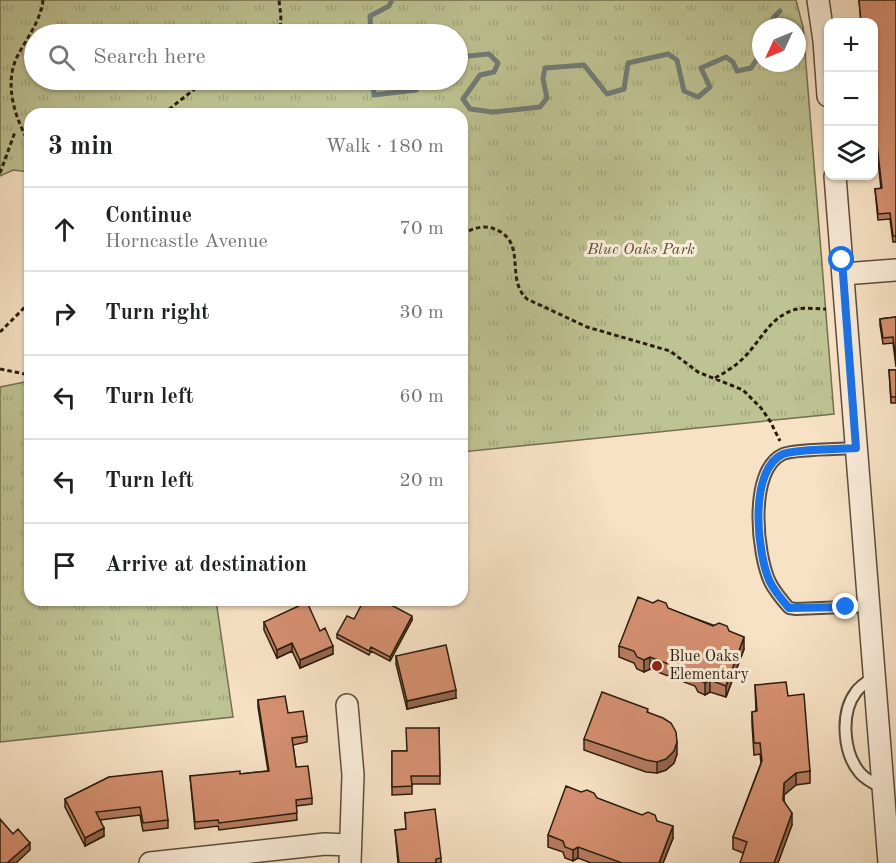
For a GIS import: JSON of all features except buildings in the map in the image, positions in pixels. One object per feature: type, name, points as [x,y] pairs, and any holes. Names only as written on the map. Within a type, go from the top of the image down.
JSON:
[{"type":"street","points":[[818,0],[826,72]]},
{"type":"street","points":[[835,180],[889,863]]},
{"type":"street","points":[[843,274],[896,270]]},
{"type":"street","points":[[150,863],[325,844],[350,854],[353,775],[347,705]]},
{"type":"lane","points":[[856,448],[784,453],[774,460],[767,470],[759,500],[758,532],[770,581],[789,608],[869,606]]},
{"type":"lane","points":[[874,676],[856,690],[848,705],[846,732],[852,762],[861,774],[883,788]]},
{"type":"path","points":[[34,24],[43,0]]},
{"type":"path","points":[[279,0],[281,24]]},
{"type":"path","points":[[24,44],[16,58],[11,84],[12,106],[24,134]]},
{"type":"path","points":[[170,108],[191,90]]},
{"type":"path","points":[[0,173],[15,132]]},
{"type":"path","points":[[468,230],[489,226],[505,234],[514,248],[515,281],[519,292],[527,299],[587,327],[670,351],[698,372],[743,390],[770,421],[784,453]]},
{"type":"path","points":[[0,332],[24,308]]},
{"type":"path","points":[[715,378],[749,353],[771,323],[782,315],[795,309],[845,309]]},
{"type":"path","points":[[0,369],[24,374]]},
{"type":"green space","name":"Blue Oaks Park","points":[[0,0],[796,0],[801,18],[752,18],[752,72],[806,72],[806,64],[834,414],[468,451],[468,108],[24,108],[24,171],[13,170],[0,176]]},
{"type":"green space","points":[[24,382],[24,606],[217,606],[233,717],[0,742],[0,387]]},
{"type":"waterway","points":[[370,24],[370,16],[389,6],[392,0]]},
{"type":"waterway","points":[[774,18],[780,11]]},
{"type":"waterway","points":[[468,56],[489,54],[498,63],[494,72],[480,75],[463,99],[470,109],[493,112],[540,107],[547,98],[543,79],[545,68],[584,65],[607,94],[624,89],[628,63],[668,54],[677,60],[684,91],[698,97],[710,87],[701,68],[726,57],[733,62],[737,71],[752,66]]},
{"type":"waterway","points":[[374,90],[374,95],[416,90]]},
{"type":"place","name":"Blue Oaks Elementary","points":[[657,666]]},
{"type":"route","points":[[842,260],[856,448],[784,453],[774,460],[767,470],[759,500],[758,532],[770,581],[789,608],[846,607]]}]
